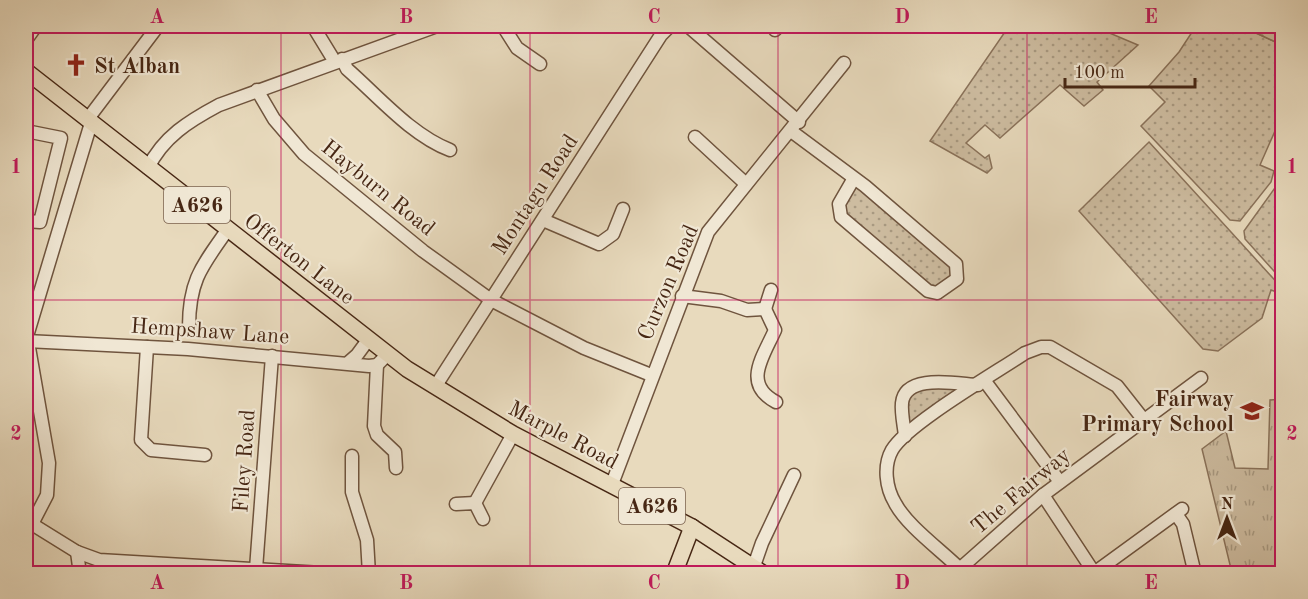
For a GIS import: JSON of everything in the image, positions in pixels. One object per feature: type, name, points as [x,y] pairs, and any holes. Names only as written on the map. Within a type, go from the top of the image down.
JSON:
[{"type":"main road","name":"Offerton Lane","points":[[26,71],[228,229],[377,352]]},
{"type":"main road","name":"Marple Road","points":[[377,352],[513,434],[697,530],[759,570]]},
{"type":"main road","points":[[674,573],[697,530]]},
{"type":"street","points":[[26,40],[36,26]]},
{"type":"street","points":[[158,26],[89,121],[26,340],[49,463],[47,495],[29,522],[77,552],[91,558],[339,573]]},
{"type":"street","points":[[313,26],[346,69],[418,132],[434,144],[450,150]]},
{"type":"street","points":[[148,168],[157,149],[186,122],[219,105],[437,26]]},
{"type":"street","points":[[503,26],[517,48],[540,64]]},
{"type":"street","name":"Montagu Road","points":[[435,387],[661,35],[670,26]]},
{"type":"street","points":[[688,26],[795,126],[956,264],[957,279],[938,293],[928,291],[841,218],[839,204],[854,178]]},
{"type":"street","name":"Curzon Road","points":[[612,484],[651,375],[708,232],[844,63]]},
{"type":"street","name":"Hayburn Road","points":[[257,90],[274,119],[304,154],[423,251],[491,300],[584,348],[651,375]]},
{"type":"street","points":[[26,131],[61,138],[61,144],[40,222],[26,221]]},
{"type":"street","points":[[695,137],[746,184]]},
{"type":"street","points":[[543,220],[599,244],[613,234],[623,209]]},
{"type":"street","points":[[189,327],[189,300],[194,282],[228,229]]},
{"type":"street","points":[[771,290],[765,309],[775,330],[756,374],[758,386],[766,397],[776,402]]},
{"type":"street","points":[[682,296],[721,301],[747,310],[765,309]]},
{"type":"street","name":"Hempshaw Lane","points":[[26,340],[349,362],[377,352]]},
{"type":"street","points":[[147,347],[141,440],[151,450],[205,455]]},
{"type":"street","points":[[957,571],[900,511],[890,492],[888,460],[893,448],[905,436],[1033,348],[1050,347],[1117,386],[1143,419]]},
{"type":"street","points":[[349,362],[377,352],[374,426],[377,435],[395,452],[396,468]]},
{"type":"street","name":"Filey Road","points":[[256,569],[272,356]]},
{"type":"street","name":"The Fairway","points":[[957,571],[1043,495],[1200,378]]},
{"type":"street","points":[[905,436],[901,404],[911,387],[921,383],[981,382]]},
{"type":"street","points":[[981,382],[1060,482]]},
{"type":"street","points":[[475,503],[513,434]]},
{"type":"street","points":[[351,455],[352,492],[367,540],[369,573]]},
{"type":"street","points":[[759,570],[774,516],[794,475]]},
{"type":"street","points":[[1043,495],[1094,573],[1179,512],[1196,568]]},
{"type":"street","points":[[456,504],[475,503]]},
{"type":"street","points":[[475,503],[483,519]]},
{"type":"street","points":[[77,552],[80,573]]},
{"type":"green space","points":[[1009,26],[1093,26],[1138,45],[1097,82],[1103,90],[1084,106],[1060,85],[1000,138],[985,125],[966,143],[985,158],[989,155],[992,168],[987,173],[930,141]]},
{"type":"green space","points":[[1196,26],[1241,26],[1282,45],[1282,115],[1260,165],[1274,171],[1271,182],[1240,221],[1230,220],[1141,126],[1165,102],[1149,86],[1179,52]]},
{"type":"green space","points":[[1241,26],[1279,26],[1282,28],[1282,45]]},
{"type":"green space","points":[[1149,142],[1282,288],[1282,294],[1271,290],[1262,318],[1218,351],[1203,349],[1079,211]]},
{"type":"green space","points":[[854,178],[958,269],[937,293],[841,217]]},
{"type":"green space","points":[[1282,178],[1282,280],[1245,239],[1244,231]]},
{"type":"green space","points":[[959,386],[960,393],[915,424],[906,423],[905,400],[913,390]]},
{"type":"green space","points":[[1282,399],[1282,573],[1232,573],[1202,449],[1226,431],[1235,468],[1268,469],[1270,400]]},
{"type":"place","name":"St Alban","points":[[76,65]]},
{"type":"place","name":"Fairway Primary School","points":[[1252,411]]}]
